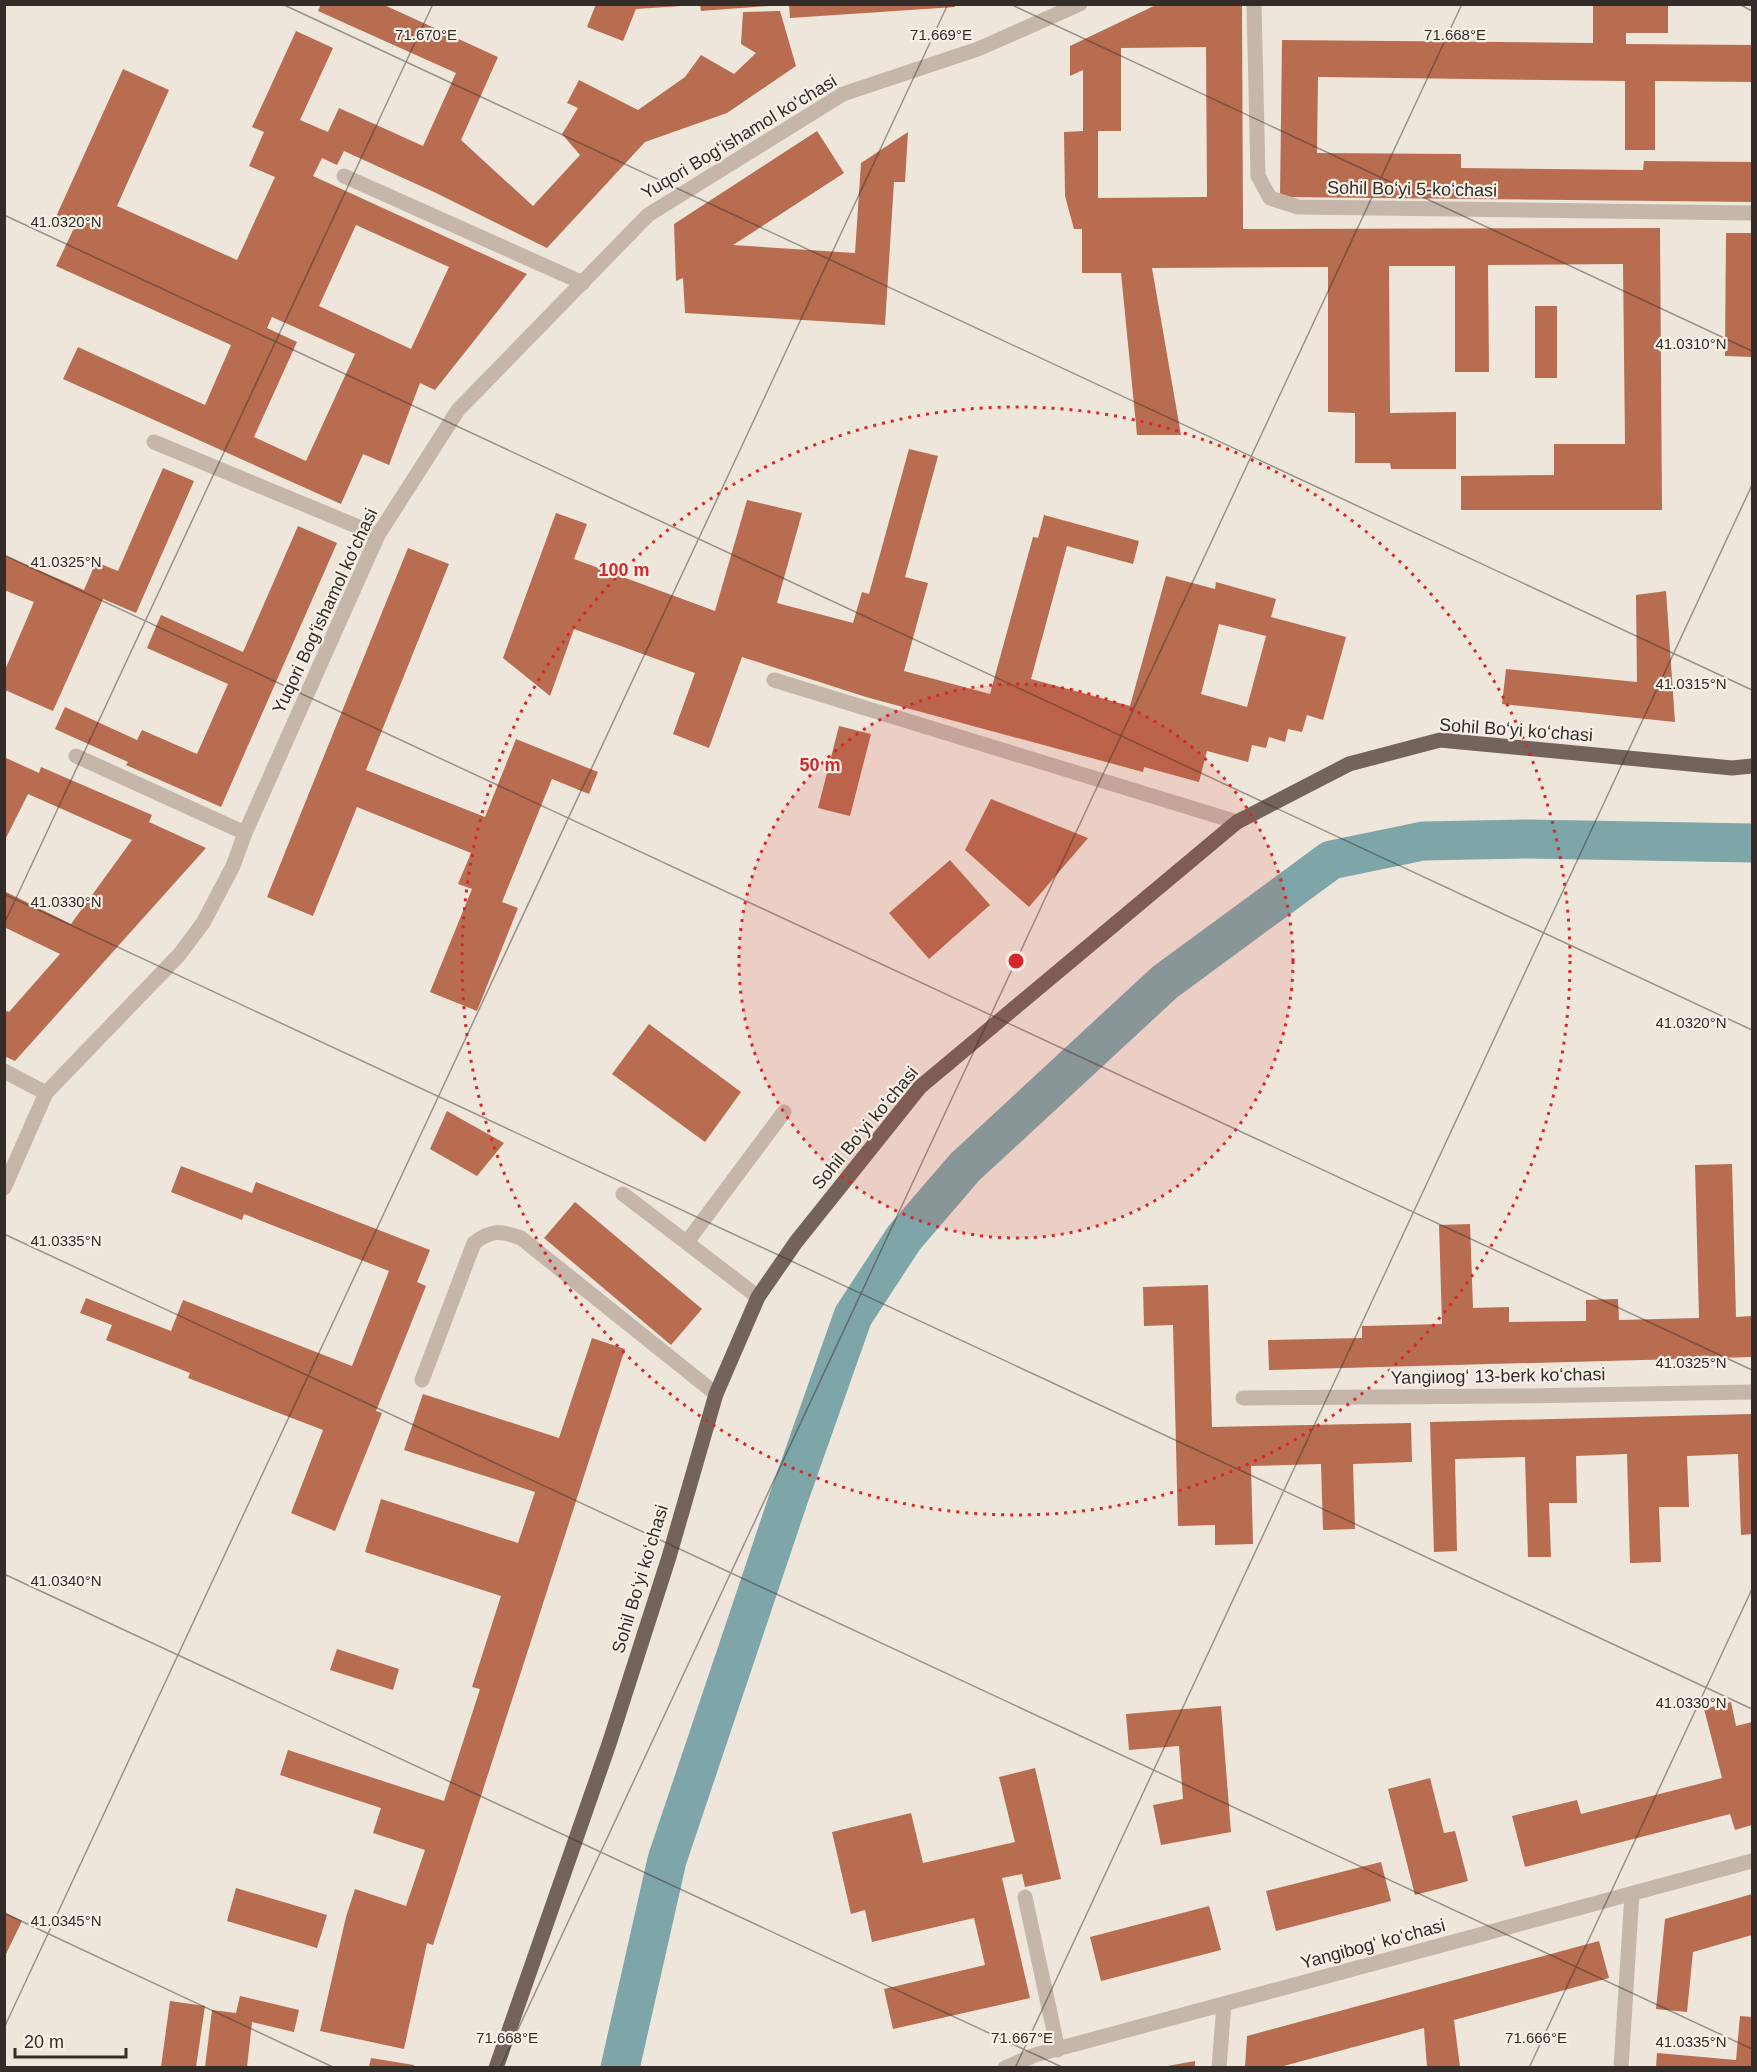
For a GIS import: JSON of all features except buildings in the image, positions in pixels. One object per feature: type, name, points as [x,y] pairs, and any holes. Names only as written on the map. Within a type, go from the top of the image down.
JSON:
[{"type":"main road","name":"Sohil Boʻyi koʻchasi","points":[[496,2067],[609,1744],[669,1557],[716,1394],[758,1297],[796,1242],[920,1087],[1237,822],[1349,764],[1440,740],[1732,768],[1752,766]]},
{"type":"street","name":"Yuqori Bogʻishamol koʻchasi","points":[[4,1188],[46,1092],[179,956],[208,914],[233,866],[245,833],[378,535],[458,410],[648,215],[843,94],[978,49],[1080,4]]},
{"type":"street","name":"Sohil Boʻyi 5-koʻchasi","points":[[1254,4],[1258,176],[1270,198],[1298,207],[1752,213]]},
{"type":"street","points":[[344,176],[583,283]]},
{"type":"street","points":[[154,442],[378,535]]},
{"type":"street","points":[[774,680],[1237,822]]},
{"type":"street","points":[[76,756],[245,833]]},
{"type":"street","points":[[4,1071],[46,1092]]},
{"type":"street","points":[[687,1242],[784,1112]]},
{"type":"street","points":[[623,1194],[758,1297]]},
{"type":"street","points":[[422,1380],[474,1243],[484,1235],[502,1232],[521,1238],[716,1394]]},
{"type":"street","name":"Yangiиogʻ 13-berk koʻchasi","points":[[1243,1398],[1752,1392]]},
{"type":"street","name":"Yangibogʻ koʻchasi","points":[[1005,2067],[1035,2055],[1752,1861]]},
{"type":"street","points":[[1621,2067],[1632,1894]]},
{"type":"street","points":[[1025,1897],[1058,2050]]},
{"type":"street","points":[[1219,2067],[1224,2004]]},
{"type":"waterway","points":[[620,2068],[667,1860],[788,1500],[853,1316],[904,1238],[965,1167],[1165,982],[1331,860],[1423,841],[1526,839],[1752,843]]}]
